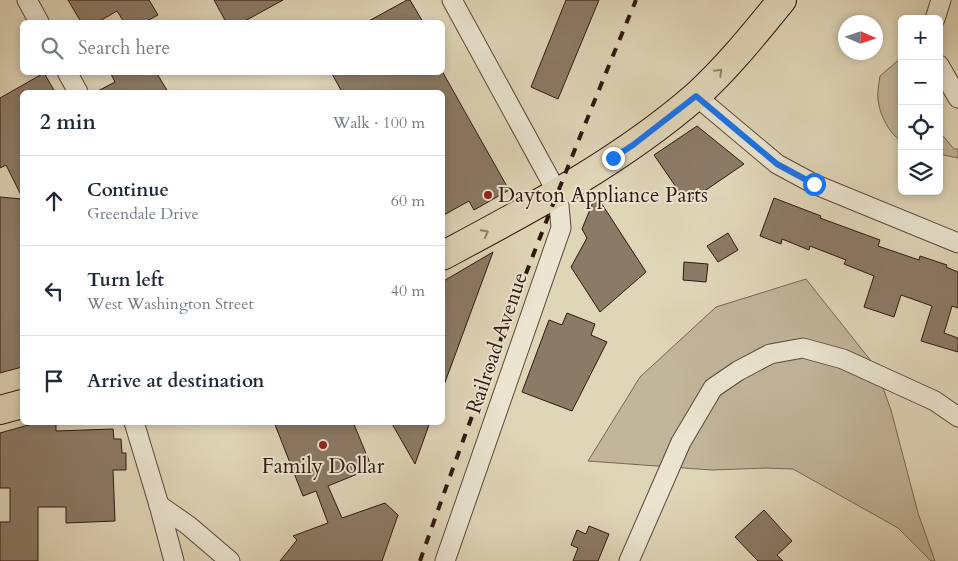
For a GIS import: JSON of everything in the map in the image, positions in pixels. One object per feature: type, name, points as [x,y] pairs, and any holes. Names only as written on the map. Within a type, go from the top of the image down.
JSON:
[{"type":"main road","points":[[445,254],[558,194],[633,145],[696,96],[745,46],[782,0]]},
{"type":"main road","points":[[0,410],[20,405]]},
{"type":"street","points":[[27,0],[38,20]]},
{"type":"street","points":[[452,0],[558,194]]},
{"type":"street","points":[[936,15],[940,0]]},
{"type":"street","points":[[943,72],[958,98]]},
{"type":"street","points":[[69,75],[77,90]]},
{"type":"street","points":[[696,96],[777,164],[814,184],[958,243]]},
{"type":"street","name":"Railroad Avenue","points":[[445,561],[561,228],[558,194]]},
{"type":"street","points":[[629,561],[681,442],[714,388],[770,354],[804,348],[843,359],[935,401],[958,417]]},
{"type":"street","points":[[135,425],[174,561]]},
{"type":"street","points":[[159,505],[189,526],[230,561]]},
{"type":"shaded area","points":[[898,60],[898,139],[886,124],[879,106],[880,76]]},
{"type":"shaded area","points":[[943,136],[954,149],[958,149],[958,158],[943,155]]},
{"type":"shaded area","points":[[806,279],[875,366],[891,410],[918,513],[935,561],[931,561],[898,528],[793,469],[712,470],[588,461],[640,377],[716,307]]},
{"type":"building","points":[[68,0],[149,0],[158,15],[149,20],[123,20],[117,11],[101,20],[80,20]]},
{"type":"building","points":[[214,0],[283,0],[247,20],[225,20]]},
{"type":"building","points":[[410,0],[422,20],[371,20]]},
{"type":"building","points":[[566,0],[599,0],[558,99],[531,87]]},
{"type":"building","points":[[40,75],[45,75],[54,90],[20,90],[20,193],[6,165],[0,168],[0,98]]},
{"type":"building","points":[[112,75],[158,75],[167,90],[100,90],[115,82]]},
{"type":"building","points":[[333,75],[444,75],[509,190],[474,210],[469,201],[445,214],[445,90],[341,90]]},
{"type":"building","points":[[697,126],[744,164],[687,203],[654,155]]},
{"type":"building","points":[[596,195],[646,272],[600,312],[571,267],[587,238],[582,229]]},
{"type":"building","points":[[0,197],[20,199],[20,368],[0,373]]},
{"type":"building","points":[[774,198],[821,216],[820,218],[880,240],[878,246],[919,260],[920,256],[947,265],[946,267],[958,272],[958,308],[952,306],[944,333],[958,338],[958,352],[921,341],[932,306],[901,295],[894,317],[864,307],[874,276],[844,264],[846,260],[810,246],[809,250],[782,239],[781,244],[760,236]]},
{"type":"building","points":[[728,233],[738,250],[718,262],[707,246]]},
{"type":"building","points":[[493,252],[445,382],[445,280]]},
{"type":"building","points":[[684,262],[708,264],[706,282],[683,280]]},
{"type":"building","points":[[567,313],[595,324],[591,335],[607,342],[572,411],[522,392],[549,320],[562,325]]},
{"type":"building","points":[[28,425],[56,425],[56,431],[113,429],[114,439],[121,439],[122,453],[126,453],[126,470],[113,470],[115,521],[66,523],[66,507],[38,507],[38,561],[0,561],[0,522],[10,522],[10,488],[0,488],[0,433]]},
{"type":"building","points":[[275,425],[354,425],[372,468],[328,486],[342,518],[385,503],[398,515],[382,561],[280,561],[297,540],[293,536],[328,523],[316,491],[303,496]]},
{"type":"building","points":[[393,425],[429,425],[415,464]]},
{"type":"building","points":[[764,510],[792,541],[777,555],[783,561],[758,561],[735,537]]},
{"type":"building","points":[[589,526],[609,534],[598,561],[573,561],[578,548],[571,545],[577,530],[586,534]]},
{"type":"railway","points":[[420,561],[524,279],[636,0]]},
{"type":"place","name":"Dayton Appliance Parts","points":[[488,195]]},
{"type":"place","name":"Family Dollar","points":[[323,445]]},
{"type":"route","points":[[613,158],[633,145],[696,96],[777,164],[814,184]]}]
